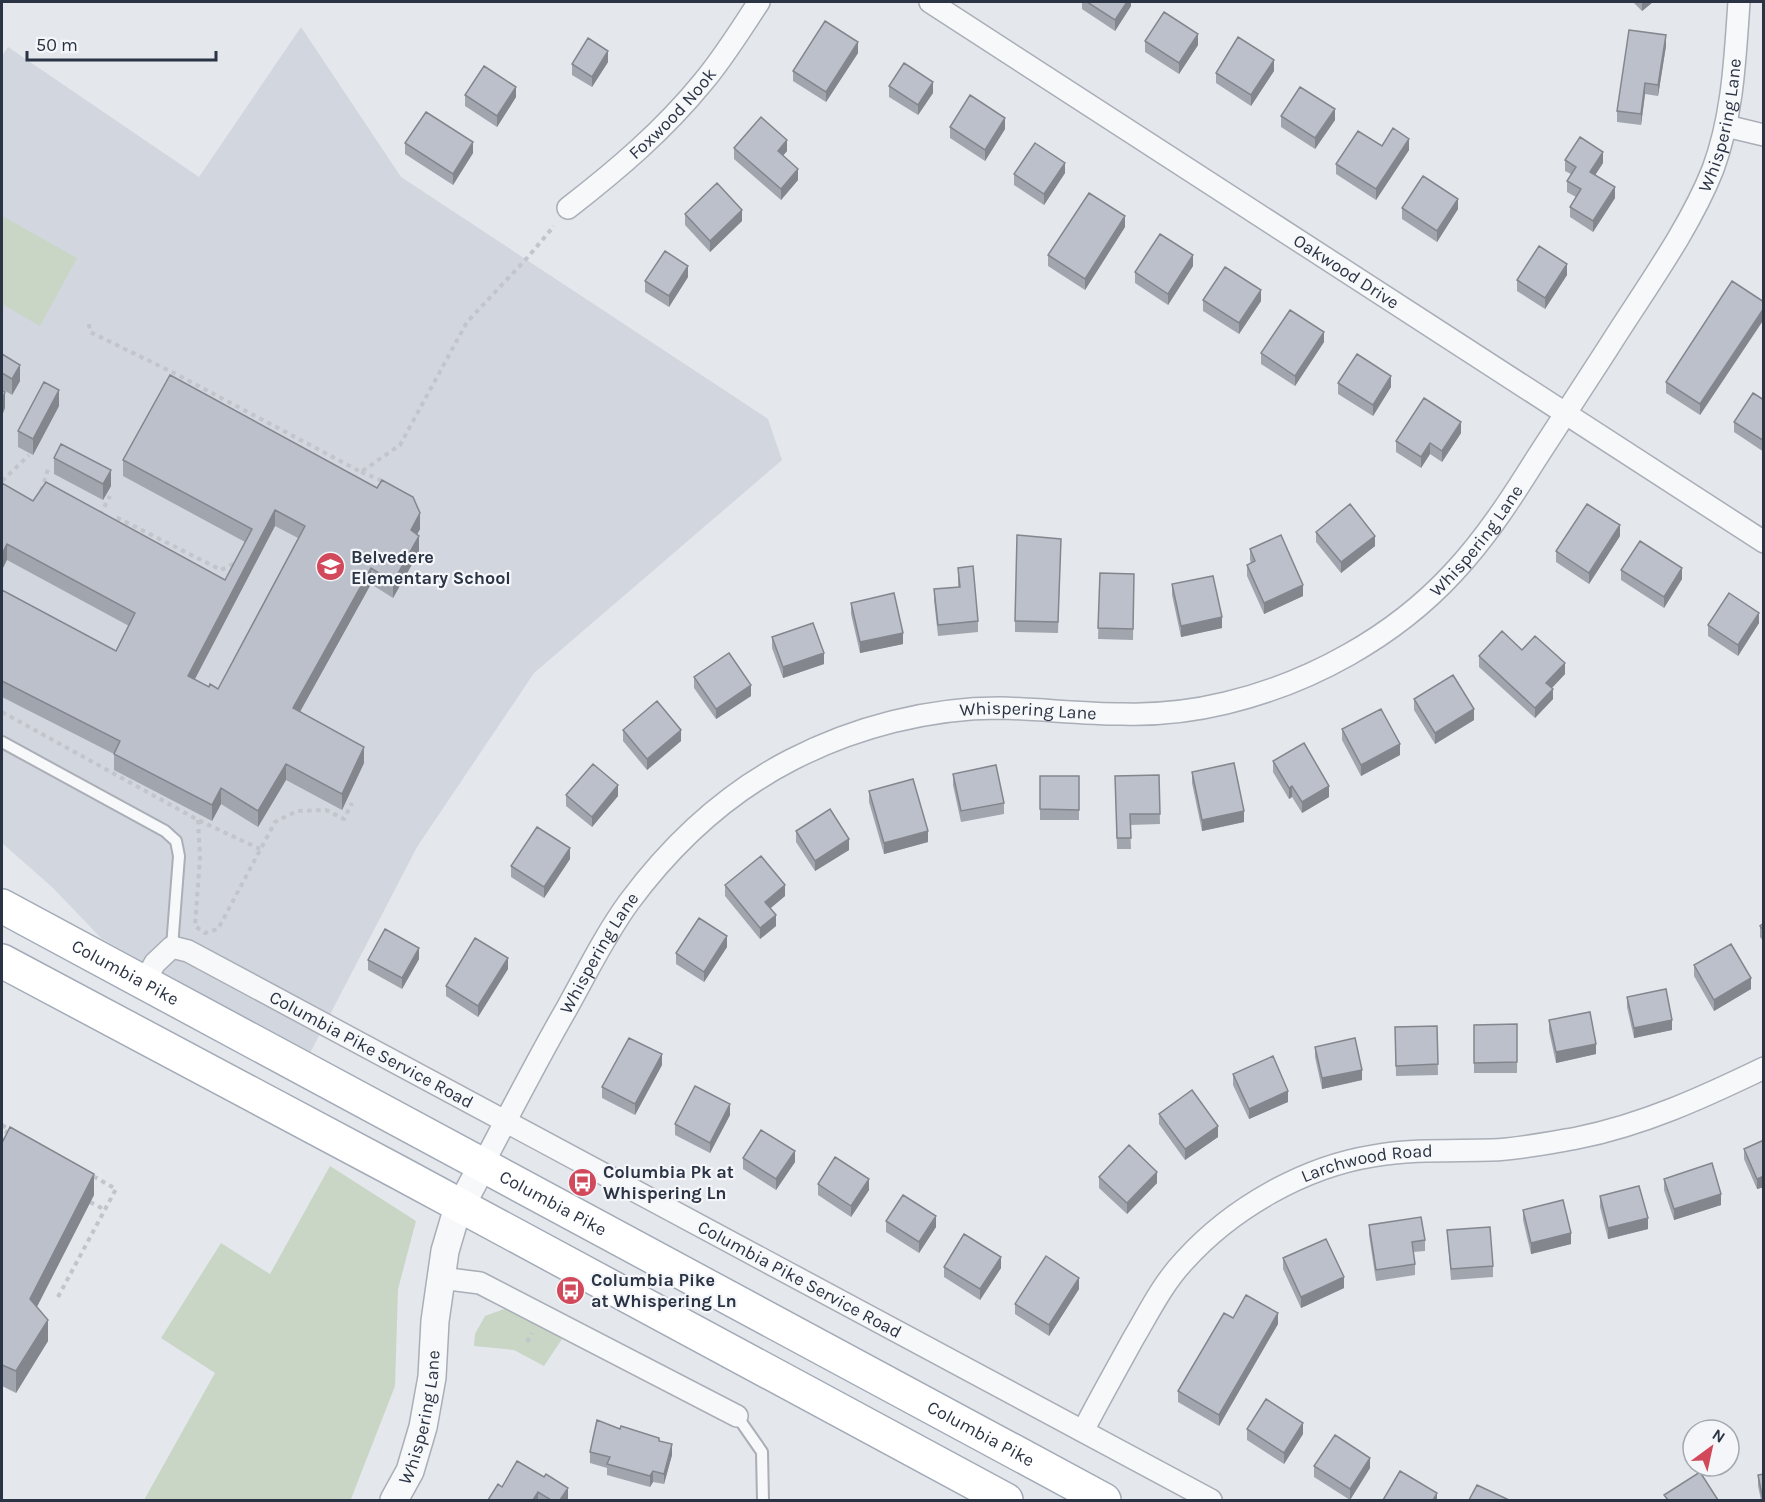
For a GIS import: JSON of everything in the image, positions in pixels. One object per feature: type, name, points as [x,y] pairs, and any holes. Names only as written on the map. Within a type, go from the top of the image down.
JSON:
[{"type":"main road","name":"Columbia Pike","points":[[2,906],[1104,1500]]},
{"type":"main road","points":[[2,961],[1006,1500]]},
{"type":"street","name":"Foxwood Nook","points":[[568,208],[618,169],[666,124],[704,82],[759,2]]},
{"type":"street","name":"Oakwood Drive","points":[[930,2],[1764,542]]},
{"type":"street","name":"Whispering Lane","points":[[394,1500],[410,1471],[423,1427],[432,1377],[435,1321],[441,1278],[451,1232],[461,1206],[599,950],[629,903],[665,858],[705,818],[747,786],[792,760],[840,738],[897,720],[945,711],[999,708],[1125,714],[1177,711],[1226,703],[1265,692],[1322,669],[1374,639],[1417,607],[1450,576],[1506,506],[1682,231],[1712,170],[1726,126],[1732,97],[1739,2]]},
{"type":"street","points":[[1726,126],[1764,135]]},
{"type":"street","points":[[144,982],[155,963],[172,947]]},
{"type":"street","name":"Columbia Pike Service Road","points":[[172,947],[188,951],[1211,1500]]},
{"type":"street","name":"Larchwood Road","points":[[1083,1431],[1159,1293],[1185,1260],[1213,1233],[1250,1205],[1290,1182],[1331,1166],[1372,1156],[1418,1151],[1492,1150],[1578,1138],[1643,1120],[1704,1097],[1764,1068]]},
{"type":"street","points":[[441,1278],[480,1283],[737,1416]]},
{"type":"lane","points":[[2,742],[165,831],[176,841],[179,856],[172,947]]},
{"type":"lane","points":[[737,1416],[762,1452],[763,1500]]},
{"type":"path","points":[[361,472],[400,445],[467,322],[528,257],[568,208]]},
{"type":"path","points":[[89,324],[90,332],[387,484]]},
{"type":"path","points":[[2,481],[29,455]]},
{"type":"path","points":[[38,497],[49,466]]},
{"type":"path","points":[[99,518],[110,496]]},
{"type":"path","points":[[107,532],[116,517],[221,570],[233,564],[240,567]]},
{"type":"path","points":[[2,712],[198,820],[260,849]]},
{"type":"path","points":[[198,820],[200,857],[195,926],[205,933],[218,929],[275,822],[297,811],[326,810],[344,819],[352,803]]},
{"type":"path","points":[[2,1125],[18,1134]]},
{"type":"path","points":[[2,1133],[8,1129]]},
{"type":"path","points":[[2,1142],[8,1129]]},
{"type":"path","points":[[58,1297],[116,1189],[87,1173]]},
{"type":"path","points":[[90,1202],[105,1210]]},
{"type":"shaded area","name":"Belvedere Elementary School","points":[[301,27],[401,177],[768,419],[782,460],[534,673],[417,847],[310,1053],[102,939],[52,887],[2,843],[2,56],[8,47],[199,177]]},
{"type":"green space","points":[[2,216],[77,258],[40,326],[2,304]]},
{"type":"green space","points":[[330,1166],[416,1221],[398,1289],[395,1386],[351,1499],[144,1500],[215,1373],[161,1338],[221,1243],[270,1274]]},
{"type":"green space","points":[[507,1308],[564,1336],[544,1366],[514,1350],[474,1346],[475,1334],[485,1316]]},
{"type":"building","points":[[1087,2],[1127,2],[1115,20]]},
{"type":"building","points":[[1164,12],[1198,34],[1179,63],[1145,41]]},
{"type":"building","points":[[825,21],[858,42],[826,92],[793,71]]},
{"type":"building","points":[[1629,30],[1666,35],[1658,85],[1645,83],[1641,114],[1617,111]]},
{"type":"building","points":[[1238,37],[1274,60],[1251,95],[1216,73]]},
{"type":"building","points":[[588,38],[608,51],[592,77],[572,64]]},
{"type":"building","points":[[904,63],[933,82],[918,105],[889,86]]},
{"type":"building","points":[[484,66],[516,87],[497,116],[465,95]]},
{"type":"building","points":[[1300,87],[1335,109],[1315,138],[1281,116]]},
{"type":"building","points":[[970,95],[1005,118],[985,150],[950,127]]},
{"type":"building","points":[[426,112],[473,142],[453,174],[405,143]]},
{"type":"building","points":[[761,117],[787,140],[778,151],[798,169],[781,189],[734,148]]},
{"type":"building","points":[[1393,128],[1409,139],[1376,189],[1336,164],[1358,131],[1382,146]]},
{"type":"building","points":[[1580,137],[1603,152],[1590,172],[1615,187],[1593,221],[1570,207],[1581,189],[1567,181],[1576,167],[1565,160]]},
{"type":"building","points":[[1035,143],[1065,163],[1044,194],[1014,174]]},
{"type":"building","points":[[1423,176],[1458,199],[1437,231],[1402,208]]},
{"type":"building","points":[[717,183],[742,210],[710,241],[685,214]]},
{"type":"building","points":[[1089,193],[1125,216],[1085,279],[1048,255]]},
{"type":"building","points":[[1160,234],[1193,255],[1168,294],[1135,272]]},
{"type":"building","points":[[1539,246],[1567,264],[1545,298],[1517,280]]},
{"type":"building","points":[[665,251],[688,266],[669,296],[645,281]]},
{"type":"building","points":[[1225,267],[1261,290],[1239,323],[1203,300]]},
{"type":"building","points":[[1732,281],[1764,302],[1764,308],[1700,404],[1666,382]]},
{"type":"building","points":[[1290,310],[1324,332],[1295,376],[1261,353]]},
{"type":"building","points":[[2,354],[20,365],[12,379],[2,373]]},
{"type":"building","points":[[1357,354],[1391,376],[1373,405],[1338,383]]},
{"type":"building","points":[[170,375],[377,488],[382,480],[413,497],[420,513],[411,530],[419,536],[393,582],[371,568],[293,708],[364,747],[342,794],[286,764],[258,811],[221,788],[212,805],[114,754],[120,741],[2,681],[2,590],[116,651],[135,613],[7,544],[2,554],[2,483],[33,501],[46,482],[225,580],[252,529],[123,460]],"holes":[[[275,510],[305,526],[218,689],[188,676]]]},
{"type":"building","points":[[44,382],[59,390],[33,439],[18,431]]},
{"type":"building","points":[[1753,393],[1764,400],[1764,441],[1734,422]]},
{"type":"building","points":[[1424,398],[1461,422],[1442,451],[1430,443],[1421,457],[1396,441]]},
{"type":"building","points":[[61,444],[111,470],[103,484],[54,458]]},
{"type":"building","points":[[1350,504],[1375,536],[1341,562],[1316,532]]},
{"type":"building","points":[[1587,504],[1620,525],[1589,573],[1556,551]]},
{"type":"building","points":[[1017,535],[1061,539],[1058,622],[1015,621]]},
{"type":"building","points":[[1281,535],[1303,585],[1264,603],[1247,565],[1255,561],[1250,549]]},
{"type":"building","points":[[1640,541],[1682,568],[1664,597],[1621,570]]},
{"type":"building","points":[[973,566],[978,621],[938,625],[934,589],[960,587],[958,568]]},
{"type":"building","points":[[1100,573],[1134,574],[1133,629],[1098,628]]},
{"type":"building","points":[[1213,576],[1222,617],[1181,626],[1172,584]]},
{"type":"building","points":[[894,593],[903,633],[860,642],[851,603]]},
{"type":"building","points":[[1729,593],[1759,613],[1738,645],[1708,625]]},
{"type":"building","points":[[813,623],[824,653],[783,667],[772,637]]},
{"type":"building","points":[[1502,631],[1522,650],[1535,636],[1565,663],[1546,683],[1553,689],[1535,708],[1479,656]]},
{"type":"building","points":[[729,653],[751,685],[716,709],[694,677]]},
{"type":"building","points":[[1453,675],[1474,709],[1435,733],[1414,699]]},
{"type":"building","points":[[657,701],[681,730],[647,759],[623,730]]},
{"type":"building","points":[[1381,709],[1400,744],[1361,765],[1342,729]]},
{"type":"building","points":[[1304,743],[1329,786],[1302,802],[1292,786],[1289,788],[1273,761]]},
{"type":"building","points":[[1234,763],[1244,811],[1202,820],[1192,772]]},
{"type":"building","points":[[593,764],[618,785],[592,817],[566,795]]},
{"type":"building","points":[[996,765],[1004,803],[961,811],[953,774]]},
{"type":"building","points":[[1159,775],[1160,814],[1130,814],[1131,838],[1117,838],[1115,776]]},
{"type":"building","points":[[1040,776],[1079,776],[1079,810],[1040,809]]},
{"type":"building","points":[[913,779],[928,831],[884,843],[869,791]]},
{"type":"building","points":[[830,809],[849,839],[815,861],[796,831]]},
{"type":"building","points":[[537,827],[570,848],[544,887],[511,866]]},
{"type":"building","points":[[761,856],[785,885],[765,902],[776,915],[760,928],[725,885]]},
{"type":"building","points":[[699,918],[727,936],[704,972],[676,953]]},
{"type":"building","points":[[385,929],[419,948],[402,978],[368,960]]},
{"type":"building","points":[[475,938],[508,958],[478,1006],[446,986]]},
{"type":"building","points":[[1731,944],[1751,978],[1714,1000],[1694,965]]},
{"type":"building","points":[[1666,989],[1672,1020],[1634,1028],[1627,997]]},
{"type":"building","points":[[1590,1012],[1596,1044],[1556,1052],[1549,1020]]},
{"type":"building","points":[[1517,1024],[1517,1062],[1474,1063],[1474,1025]]},
{"type":"building","points":[[1437,1026],[1438,1064],[1396,1066],[1395,1027]]},
{"type":"building","points":[[629,1038],[662,1054],[635,1104],[602,1087]]},
{"type":"building","points":[[1355,1038],[1362,1070],[1322,1078],[1315,1047]]},
{"type":"building","points":[[1273,1056],[1288,1091],[1249,1109],[1233,1074]]},
{"type":"building","points":[[695,1086],[730,1104],[710,1143],[675,1124]]},
{"type":"building","points":[[1192,1090],[1218,1126],[1185,1149],[1159,1114]]},
{"type":"building","points":[[10,1127],[94,1174],[30,1299],[48,1320],[16,1371],[2,1365],[2,1143]]},
{"type":"building","points":[[761,1130],[795,1151],[776,1179],[743,1158]]},
{"type":"building","points":[[1764,1140],[1764,1176],[1757,1179],[1744,1149]]},
{"type":"building","points":[[1129,1145],[1157,1172],[1127,1203],[1099,1177]]},
{"type":"building","points":[[835,1157],[869,1179],[851,1206],[818,1184]]},
{"type":"building","points":[[1712,1163],[1721,1194],[1674,1209],[1664,1179]]},
{"type":"building","points":[[1639,1186],[1648,1218],[1608,1228],[1600,1196]]},
{"type":"building","points":[[903,1195],[936,1216],[919,1242],[886,1221]]},
{"type":"building","points":[[1563,1200],[1571,1233],[1531,1243],[1523,1210]]},
{"type":"building","points":[[1421,1217],[1425,1240],[1412,1242],[1415,1264],[1376,1270],[1369,1225]]},
{"type":"building","points":[[1490,1227],[1493,1266],[1451,1269],[1447,1230]]},
{"type":"building","points":[[964,1234],[1001,1257],[980,1289],[944,1267]]},
{"type":"building","points":[[1326,1239],[1344,1277],[1301,1297],[1283,1258]]},
{"type":"building","points":[[1046,1256],[1079,1278],[1049,1325],[1015,1304]]},
{"type":"building","points":[[1246,1295],[1278,1313],[1219,1415],[1178,1391],[1224,1313],[1233,1318]]},
{"type":"building","points":[[1266,1399],[1303,1423],[1284,1453],[1247,1429]]},
{"type":"building","points":[[597,1420],[672,1444],[664,1474],[653,1471],[650,1476],[607,1464],[610,1457],[590,1452]]},
{"type":"building","points":[[1335,1435],[1370,1458],[1350,1489],[1314,1466]]},
{"type":"building","points":[[517,1461],[544,1477],[546,1474],[568,1488],[560,1500],[551,1500],[538,1492],[533,1500],[488,1500],[498,1484],[502,1487]]},
{"type":"building","points":[[1400,1471],[1437,1493],[1433,1500],[1383,1500]]},
{"type":"building","points":[[1764,1474],[1764,1500],[1763,1500],[1758,1475]]},
{"type":"building","points":[[1691,1478],[1704,1478],[1718,1500],[1668,1500],[1664,1495]]},
{"type":"building","points":[[1477,1485],[1509,1500],[1469,1500]]},
{"type":"place","name":"Belvedere Elementary School","points":[[330,567]]},
{"type":"place","name":"Columbia Pk at Whispering Ln","points":[[582,1182]]},
{"type":"place","name":"Columbia Pike at Whispering Ln","points":[[570,1290]]}]
